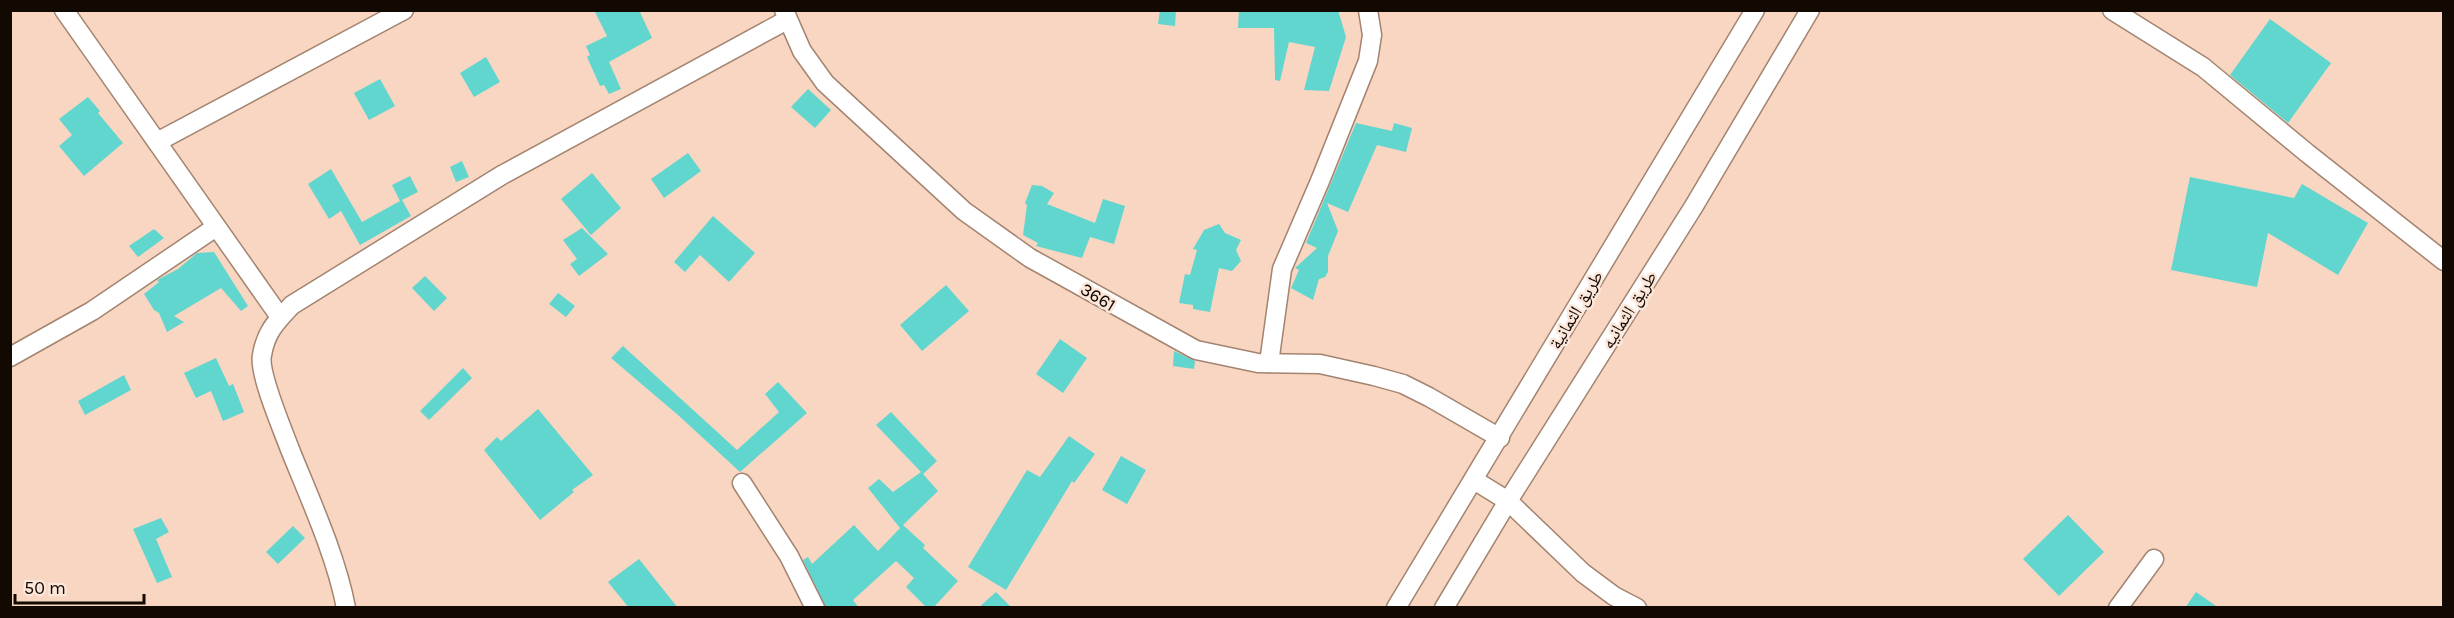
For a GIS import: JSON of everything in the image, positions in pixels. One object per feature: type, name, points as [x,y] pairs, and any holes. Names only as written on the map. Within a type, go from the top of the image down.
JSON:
[{"type":"street","points":[[64,10],[280,317]]},
{"type":"street","points":[[157,142],[404,10]]},
{"type":"street","points":[[1269,363],[1282,269],[1368,60],[1372,35],[1368,10]]},
{"type":"street","name":"طريق الثمانية","points":[[1396,608],[1755,10]]},
{"type":"street","name":"طريق الثمانيه","points":[[1444,608],[1508,501],[1694,206],[1810,10]]},
{"type":"street","points":[[2112,10],[2202,67],[2444,261]]},
{"type":"street","points":[[346,608],[344,593],[272,403],[261,357],[270,327],[292,304],[502,175],[786,15]]},
{"type":"street","name":"3661","points":[[786,15],[802,51],[825,83],[947,196],[994,235],[1122,311],[1196,350],[1258,363],[1320,364],[1403,384],[1500,438]]},
{"type":"street","points":[[10,357],[92,311],[216,226]]},
{"type":"street","points":[[1474,480],[1508,501],[1583,573],[1614,596],[1637,608]]},
{"type":"street","points":[[742,483],[789,556],[809,606]]},
{"type":"street","points":[[2118,608],[2154,559]]},
{"type":"building","points":[[594,10],[639,10],[652,38],[609,62],[621,89],[609,94],[604,85],[600,86],[587,57],[590,55],[586,46],[607,36]]},
{"type":"building","points":[[1160,10],[1176,10],[1175,26],[1158,24]]},
{"type":"building","points":[[1239,10],[1338,10],[1346,37],[1329,91],[1304,90],[1315,47],[1289,42],[1280,81],[1275,80],[1274,28],[1238,28]]},
{"type":"building","points":[[2270,19],[2331,63],[2288,123],[2230,75]]},
{"type":"building","points":[[486,57],[500,82],[474,97],[460,73]]},
{"type":"building","points":[[380,79],[395,106],[369,120],[354,93]]},
{"type":"building","points":[[808,89],[831,110],[815,128],[791,107]]},
{"type":"building","points":[[88,97],[123,143],[84,176],[59,146],[72,135],[59,119]]},
{"type":"building","points":[[1356,123],[1392,131],[1394,123],[1412,128],[1406,152],[1377,145],[1348,212],[1327,203],[1338,231],[1328,256],[1328,272],[1325,277],[1319,279],[1313,300],[1291,288],[1299,270],[1295,268],[1317,248],[1306,243]]},
{"type":"building","points":[[688,153],[701,171],[664,198],[651,179]]},
{"type":"building","points":[[462,161],[469,177],[456,182],[450,167]]},
{"type":"building","points":[[331,169],[362,222],[400,201],[392,185],[410,176],[418,192],[402,200],[411,216],[360,245],[341,211],[329,219],[308,184]]},
{"type":"building","points":[[592,173],[621,208],[591,235],[561,199]]},
{"type":"building","points":[[2190,177],[2294,198],[2302,184],[2368,223],[2338,275],[2268,233],[2257,287],[2171,270]]},
{"type":"building","points":[[1032,185],[1042,186],[1054,193],[1047,204],[1095,223],[1103,199],[1125,206],[1114,244],[1090,237],[1082,258],[1036,246],[1038,243],[1023,235],[1027,205],[1025,203]]},
{"type":"building","points":[[713,216],[755,253],[729,282],[700,255],[685,272],[674,262]]},
{"type":"building","points":[[1219,224],[1225,233],[1241,240],[1236,250],[1241,261],[1232,271],[1219,268],[1210,312],[1193,309],[1193,305],[1179,303],[1185,274],[1190,275],[1197,250],[1193,249],[1204,230]]},
{"type":"building","points":[[582,228],[608,254],[579,276],[570,264],[577,259],[563,240]]},
{"type":"building","points":[[154,229],[164,238],[138,257],[129,246]]},
{"type":"building","points":[[214,252],[248,306],[241,311],[221,288],[174,316],[184,322],[167,332],[159,313],[154,310],[144,294],[159,282],[157,280],[178,269],[197,253]]},
{"type":"building","points":[[425,276],[447,298],[434,311],[412,288]]},
{"type":"building","points":[[946,285],[969,311],[922,351],[900,325]]},
{"type":"building","points":[[558,293],[575,306],[566,317],[549,304]]},
{"type":"building","points":[[1060,339],[1087,358],[1063,393],[1036,374]]},
{"type":"building","points":[[623,346],[737,450],[779,412],[765,394],[778,382],[807,413],[740,472],[611,358]]},
{"type":"building","points":[[1174,351],[1195,361],[1194,369],[1173,366]]},
{"type":"building","points":[[216,358],[229,386],[233,384],[244,412],[223,421],[211,391],[196,398],[184,373]]},
{"type":"building","points":[[463,368],[472,378],[429,420],[420,411]]},
{"type":"building","points":[[124,375],[131,390],[85,415],[78,401]]},
{"type":"building","points":[[538,409],[593,475],[572,490],[574,492],[540,520],[484,450],[497,437],[501,441]]},
{"type":"building","points":[[891,412],[937,461],[923,474],[938,491],[903,525],[925,545],[923,548],[958,581],[933,608],[927,608],[906,587],[914,578],[896,561],[853,600],[859,608],[826,608],[803,560],[808,557],[812,564],[854,525],[878,551],[902,526],[900,528],[868,488],[879,479],[893,492],[921,472],[876,425]]},
{"type":"building","points":[[1069,436],[1095,454],[1074,483],[1072,481],[1006,590],[968,567],[1027,470],[1040,477]]},
{"type":"building","points":[[1121,456],[1146,470],[1127,504],[1102,490]]},
{"type":"building","points":[[2068,515],[2104,552],[2059,596],[2023,559]]},
{"type":"building","points":[[161,518],[169,532],[156,539],[172,577],[157,583],[133,529]]},
{"type":"building","points":[[293,526],[305,538],[278,564],[266,552]]},
{"type":"building","points":[[639,559],[678,608],[629,608],[608,582]]},
{"type":"building","points":[[996,592],[1012,608],[978,608]]},
{"type":"building","points":[[2196,592],[2219,608],[2185,608]]}]
